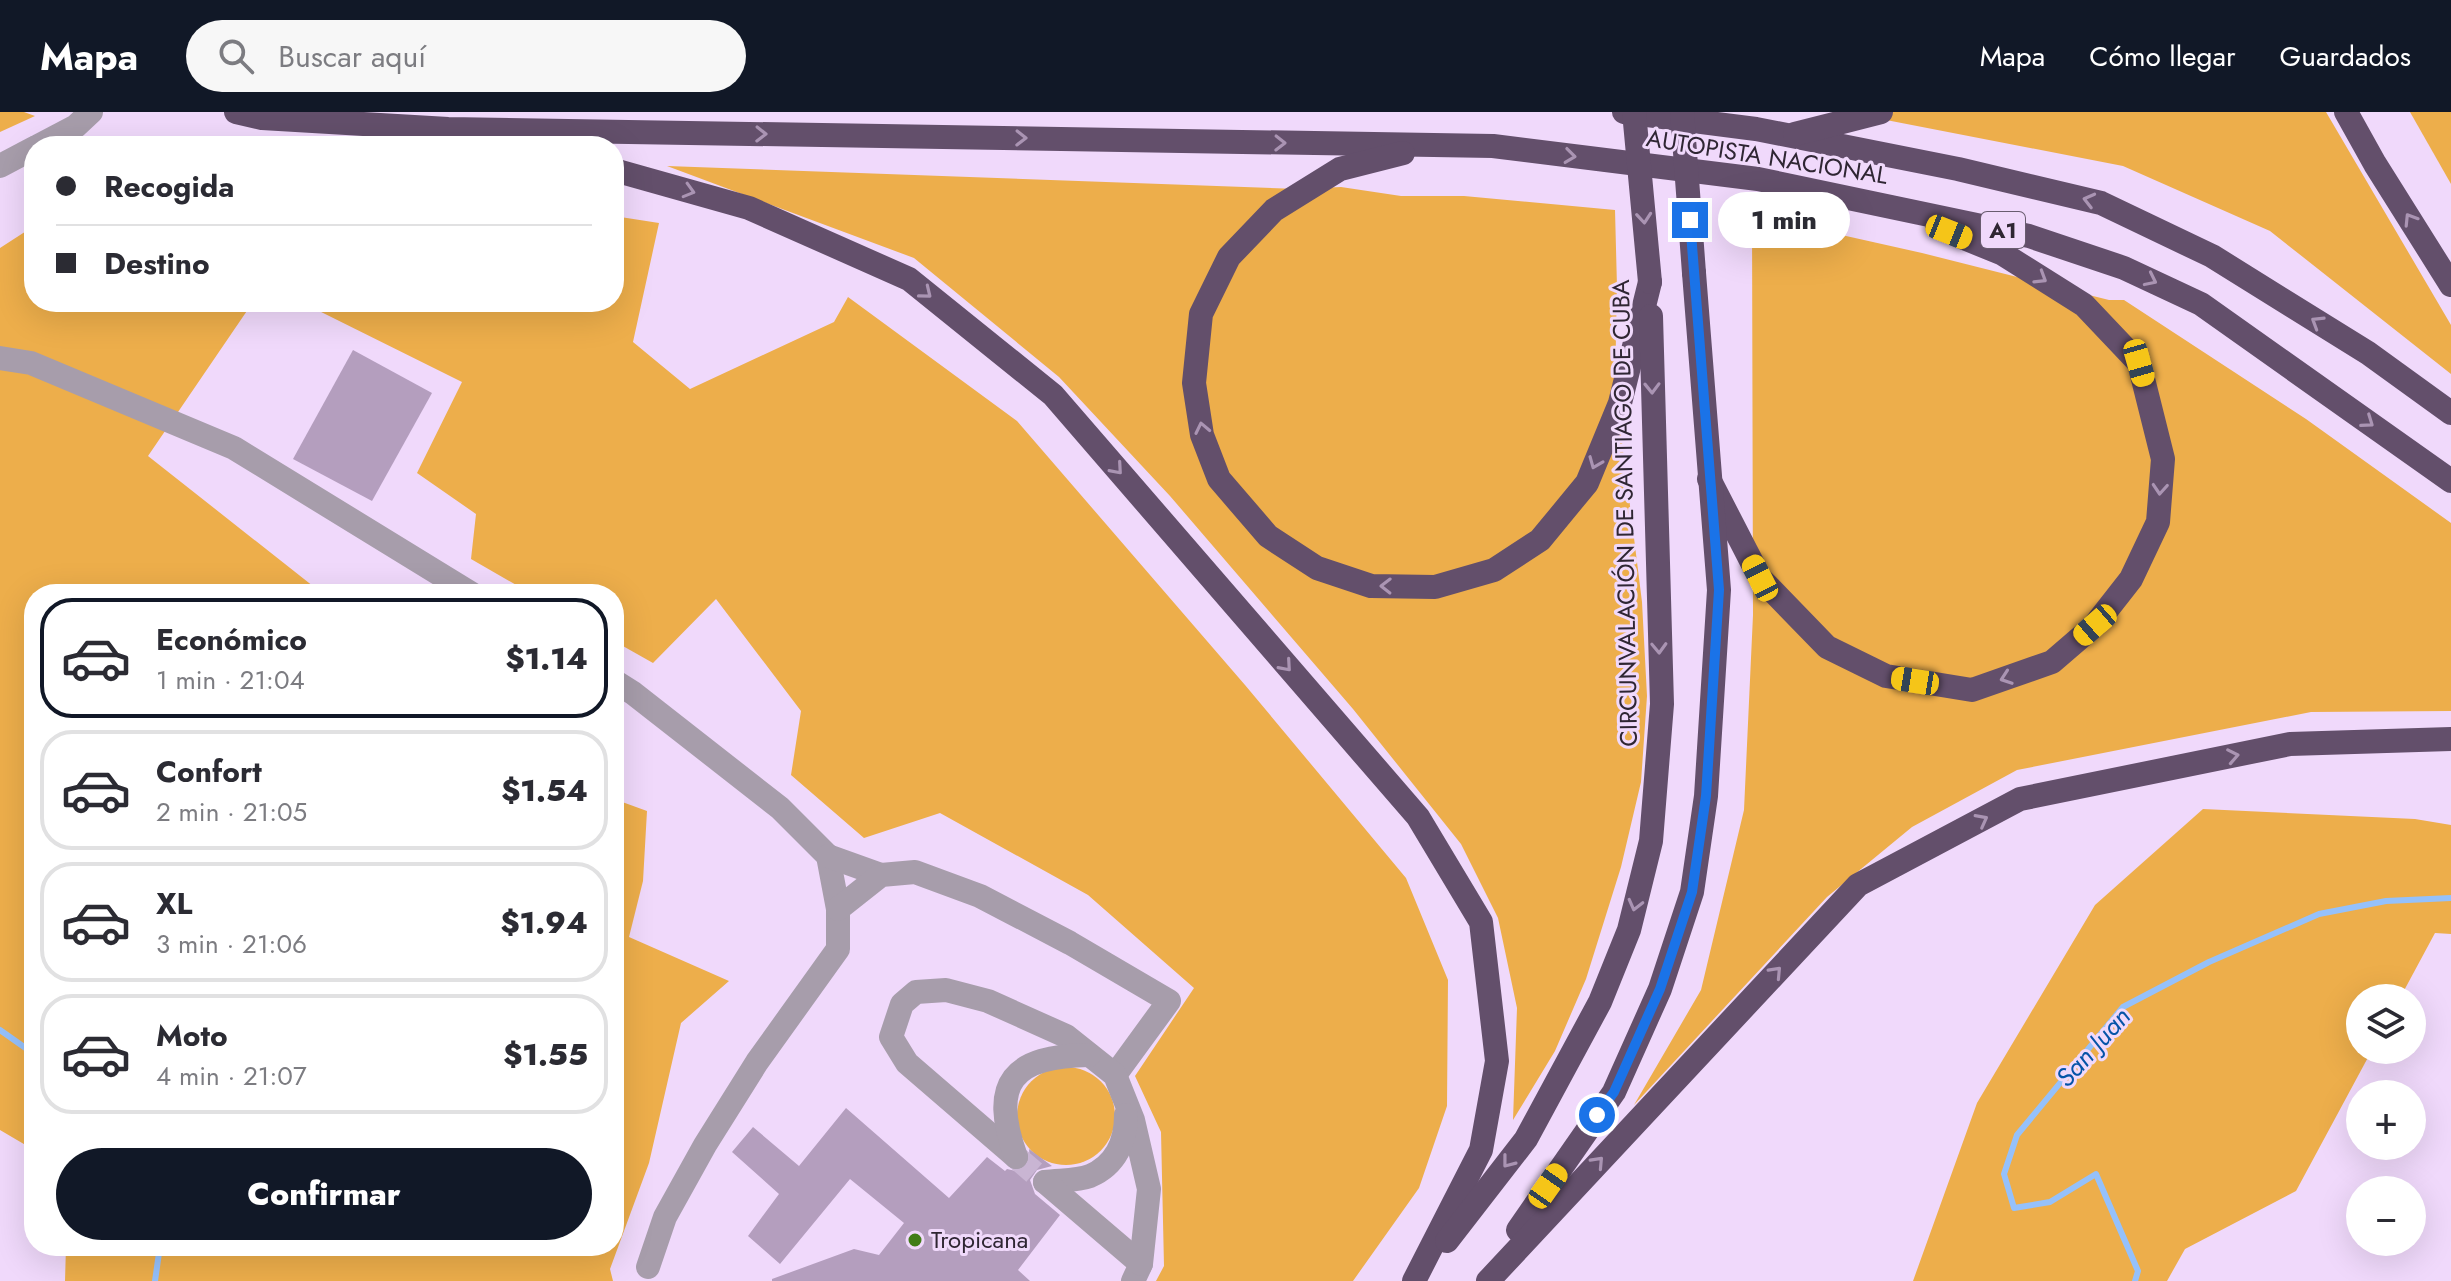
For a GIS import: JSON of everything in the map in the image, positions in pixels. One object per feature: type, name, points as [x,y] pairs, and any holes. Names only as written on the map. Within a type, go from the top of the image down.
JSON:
[{"type":"highway","name":"AUTOPISTA NACIONAL","points":[[236,112],[262,118],[448,129],[1493,146],[1758,179],[2029,236],[2124,268],[2201,304],[2451,481]]},
{"type":"highway","name":"AUTOPISTA NACIONAL","points":[[1624,112],[1756,129],[1958,169],[2101,203],[2212,256],[2368,353],[2451,413]]},
{"type":"highway","name":"CIRCUNVALACIÓN DE SANTIAGO DE CUBA","points":[[1414,1281],[1526,1139],[1593,1016],[1629,930],[1651,841],[1662,704],[1650,282],[1634,112]]},
{"type":"highway","points":[[1485,1281],[1614,1092],[1660,989],[1692,892],[1706,796],[1719,590],[1682,112]]},
{"type":"highway","points":[[1786,136],[1881,112]]},
{"type":"highway","points":[[2346,112],[2451,285]]},
{"type":"highway","points":[[262,118],[385,136]]},
{"type":"highway","points":[[1493,146],[1408,152],[1340,169],[1274,210],[1229,257],[1201,314],[1194,383],[1202,435],[1219,479],[1268,536],[1317,568],[1371,586],[1435,587],[1494,570],[1540,540],[1587,483],[1620,403],[1650,282]]},
{"type":"highway","points":[[624,173],[749,208],[909,279],[1053,395],[1418,817],[1481,922],[1497,1061],[1481,1150],[1414,1281]]},
{"type":"highway","points":[[1709,479],[1760,578],[1827,647],[1886,676],[1972,690],[2052,662],[2095,625],[2131,579],[2158,522],[2163,459],[2139,363],[2084,305],[2003,254],[1868,200]]},
{"type":"highway","points":[[1485,1281],[1858,885],[2020,799],[2290,744],[2451,739]]},
{"type":"street","points":[[57,136],[76,126],[91,112]]},
{"type":"street","points":[[0,166],[24,153]]},
{"type":"street","points":[[0,358],[31,363],[234,448],[456,584]]},
{"type":"street","points":[[624,687],[780,808],[828,856],[881,875],[915,872],[980,896],[1070,943],[1169,1001],[1115,1075]]},
{"type":"street","points":[[648,1267],[665,1217],[705,1145],[757,1062],[838,949],[838,909],[828,856]]},
{"type":"street","points":[[838,909],[881,875]]},
{"type":"street","points":[[1089,1055],[1047,1057],[1024,1067],[1008,1086],[1003,1112],[1016,1157],[907,1063],[891,1037],[902,1004],[916,992],[946,990],[988,1001],[1066,1036],[1115,1075],[1133,1120],[1149,1189],[1137,1272]]},
{"type":"street","points":[[1126,1103],[1126,1133],[1117,1156],[1090,1176],[1045,1182],[1137,1272]]},
{"type":"shaded area","points":[[0,112],[24,112],[35,116],[0,132]]},
{"type":"shaded area","points":[[1845,112],[2326,112],[2451,325],[2451,374],[2270,231],[2123,166]]},
{"type":"shaded area","points":[[2410,112],[2451,112],[2451,184]]},
{"type":"shaded area","points":[[667,166],[1299,189],[1341,187],[1401,196],[1464,196],[1615,210],[1615,386],[1642,602],[1647,696],[1641,782],[1621,867],[1586,979],[1555,1051],[1513,1120],[1517,1008],[1498,918],[1461,844],[1353,709],[1170,496],[1059,377],[914,258]]},
{"type":"shaded area","points":[[1752,215],[1922,253],[2109,300],[2124,300],[2306,419],[2451,523],[2451,711],[2311,712],[2017,770],[1912,827],[1827,897],[1634,1105],[1701,990],[1744,810],[1753,615]]},
{"type":"shaded area","points":[[624,218],[659,223],[633,342],[690,389],[834,322],[848,297],[1017,421],[1245,685],[1406,878],[1448,980],[1447,1106],[1419,1188],[1353,1281],[1156,1281],[1164,1266],[1161,1132],[1135,1076],[1194,988],[1088,895],[940,813],[864,838],[791,775],[801,711],[716,599],[653,663],[624,647],[624,584],[515,584],[471,559],[476,514],[417,473],[462,382],[321,312],[624,312]]},
{"type":"shaded area","points":[[24,232],[24,312],[246,312],[148,456],[310,584],[24,584],[24,1144],[0,1130],[0,248]]},
{"type":"shaded area","points":[[624,803],[647,811],[643,881],[629,937],[729,981],[681,1023],[649,1163],[624,1231]]},
{"type":"shaded area","points":[[2203,809],[2415,819],[2451,825],[2451,934],[2435,933],[2408,984],[2346,984],[2346,1064],[2364,1064],[2356,1080],[2346,1080],[2346,1098],[2296,1191],[2185,1249],[2167,1281],[1913,1281],[1977,1103],[2095,905]]},
{"type":"shaded area","points":[[1066,1067],[1093,1075],[1107,1089],[1115,1116],[1107,1143],[1093,1157],[1066,1165],[1039,1157],[1025,1143],[1017,1116],[1025,1089],[1039,1075]]},
{"type":"shaded area","points":[[66,1256],[615,1256],[610,1269],[613,1281],[65,1281]]},
{"type":"building","points":[[353,350],[432,393],[372,501],[293,459]]},
{"type":"building","points":[[846,1108],[949,1198],[987,1157],[1005,1171],[1020,1172],[1030,1161],[1029,1149],[1052,1166],[1037,1170],[1030,1180],[1035,1194],[1060,1215],[1018,1270],[1030,1281],[772,1281],[854,1249],[879,1255],[904,1223],[850,1179],[780,1264],[748,1236],[779,1194],[732,1152],[753,1127],[799,1166]]},
{"type":"waterway","name":"San Juan","points":[[2135,1281],[2138,1271],[2096,1174],[2050,1202],[2014,1208],[2004,1174],[2017,1135],[2123,1007],[2209,962],[2319,914],[2386,901],[2451,898]]},
{"type":"waterway","name":"San Juan","points":[[0,1030],[24,1047]]},
{"type":"waterway","name":"San Juan","points":[[155,1281],[159,1256]]},
{"type":"tunnel","points":[[1016,1157],[1045,1182]]},
{"type":"place","name":"Tropicana","points":[[915,1240]]},
{"type":"route","points":[[1597,1115],[1614,1092],[1660,989],[1692,892],[1706,796],[1719,590],[1690,220]]}]
